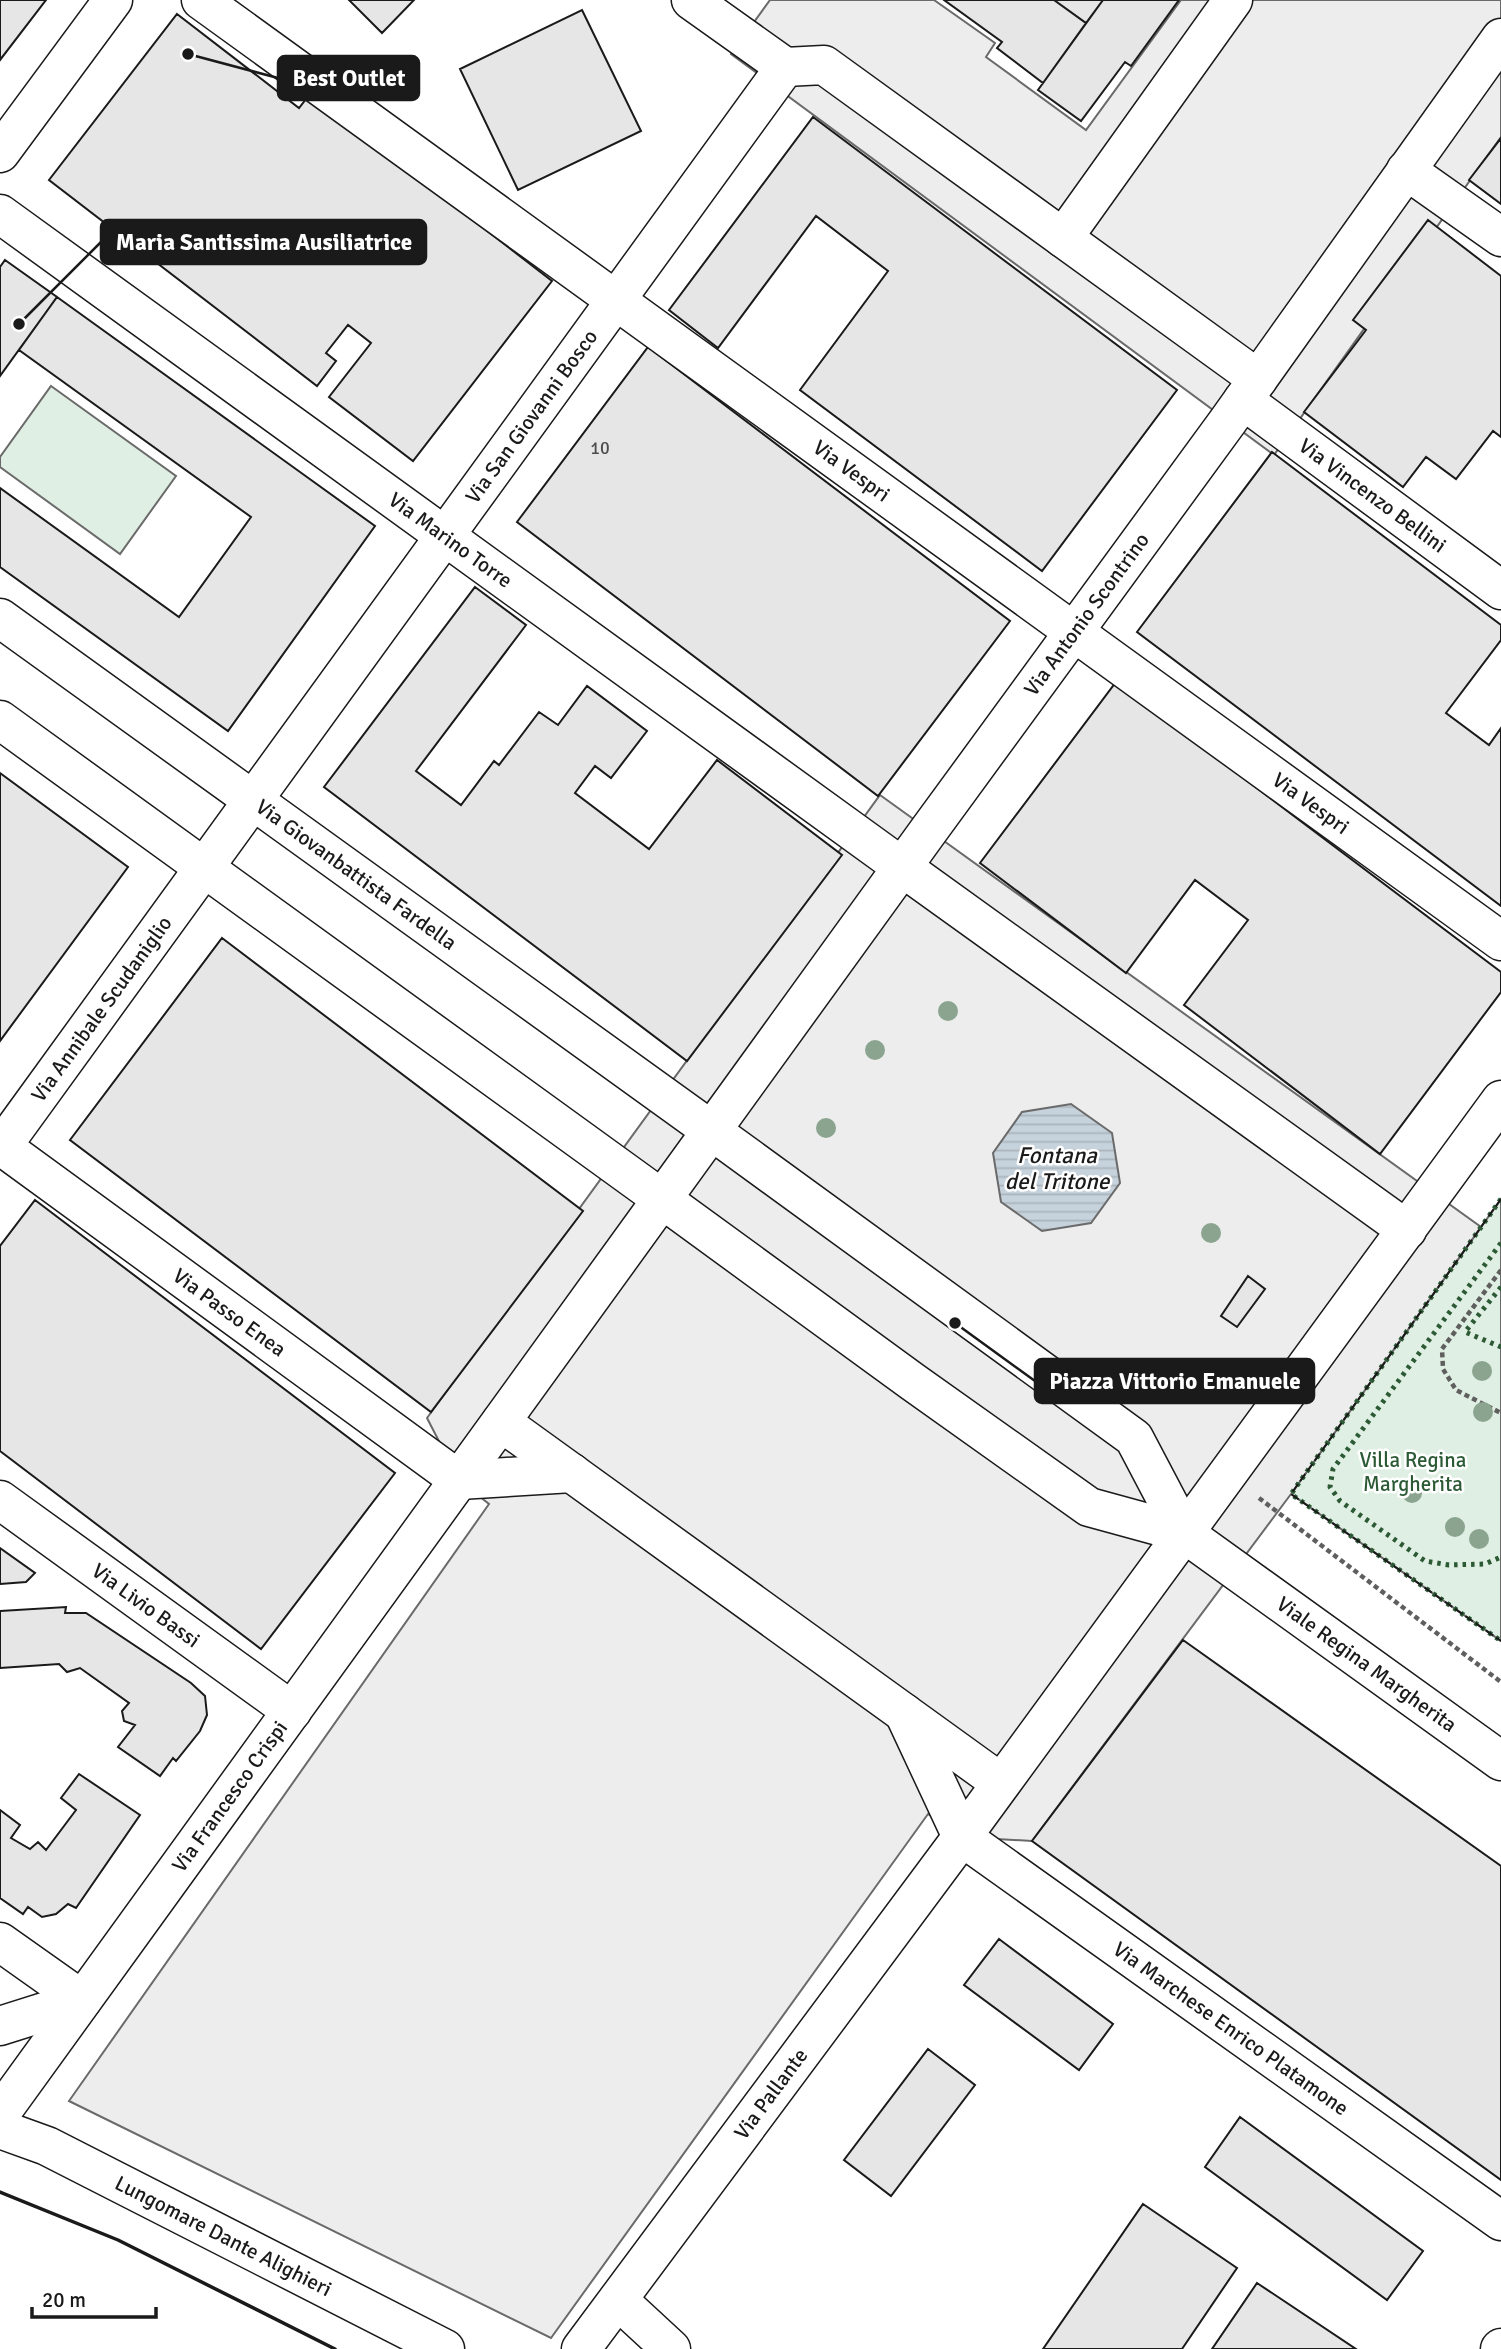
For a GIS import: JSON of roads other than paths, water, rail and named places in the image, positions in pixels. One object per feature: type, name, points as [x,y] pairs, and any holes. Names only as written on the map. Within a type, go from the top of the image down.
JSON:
[{"type":"street","points":[[0,153],[113,0]]},
{"type":"street","name":"Via Vespri","points":[[201,0],[1501,941]]},
{"type":"street","points":[[691,0],[785,67]]},
{"type":"street","points":[[1063,238],[1233,0]]},
{"type":"street","name":"Via Antonio Scontrino","points":[[712,1131],[1501,38]]},
{"type":"street","name":"Via Vincenzo Bellini","points":[[785,67],[824,65],[1063,238],[1501,590]]},
{"type":"street","name":"Via San Giovanni Bosco","points":[[254,801],[785,67]]},
{"type":"street","points":[[1406,170],[1501,237]]},
{"type":"street","name":"Via Marino Torre","points":[[0,214],[1407,1230]]},
{"type":"street","name":"Via Giovanbattista Fardella","points":[[0,618],[1134,1438],[1184,1533]]},
{"type":"street","points":[[0,720],[1089,1507],[1184,1533]]},
{"type":"street","name":"Via Annibale Scudaniglio","points":[[1,1147],[254,801]]},
{"type":"street","name":"Via Pallante","points":[[581,2349],[962,1837],[1501,1100]]},
{"type":"street","name":"Via Francesco Crispi","points":[[0,2114],[712,1131]]},
{"type":"street","name":"Via Passo Enea","points":[[1,1147],[459,1480]]},
{"type":"street","points":[[501,1422],[1001,1783]]},
{"type":"street","points":[[459,1480],[572,1473]]},
{"type":"street","name":"Via Livio Bassi","points":[[0,1500],[292,1711]]},
{"type":"street","name":"Viale Regina Margherita","points":[[1184,1533],[1501,1761]]},
{"type":"street","points":[[904,1713],[962,1837]]},
{"type":"street","name":"Via Marchese Enrico Platamone","points":[[962,1837],[1501,2221]]},
{"type":"street","points":[[0,1941],[82,2000]]},
{"type":"street","points":[[0,2026],[82,2000]]},
{"type":"street","name":"Lungomare Dante Alighieri","points":[[0,2129],[47,2146],[445,2349]]},
{"type":"street","points":[[618,2300],[671,2349]]},
{"type":"water","name":"Fontana del Tritone","points":[[1071,1104],[1112,1133],[1120,1183],[1091,1223],[1042,1231],[1001,1202],[993,1153],[1022,1112]]},
{"type":"place","name":"Best Outlet","points":[[188,54]]},
{"type":"place","name":"Maria Santissima Ausiliatrice","points":[[19,324]]},
{"type":"place","name":"Piazza Vittorio Emanuele","points":[[955,1323]]},
{"type":"park label","name":"Villa Regina Margherita","points":[[1413,1472]]}]
